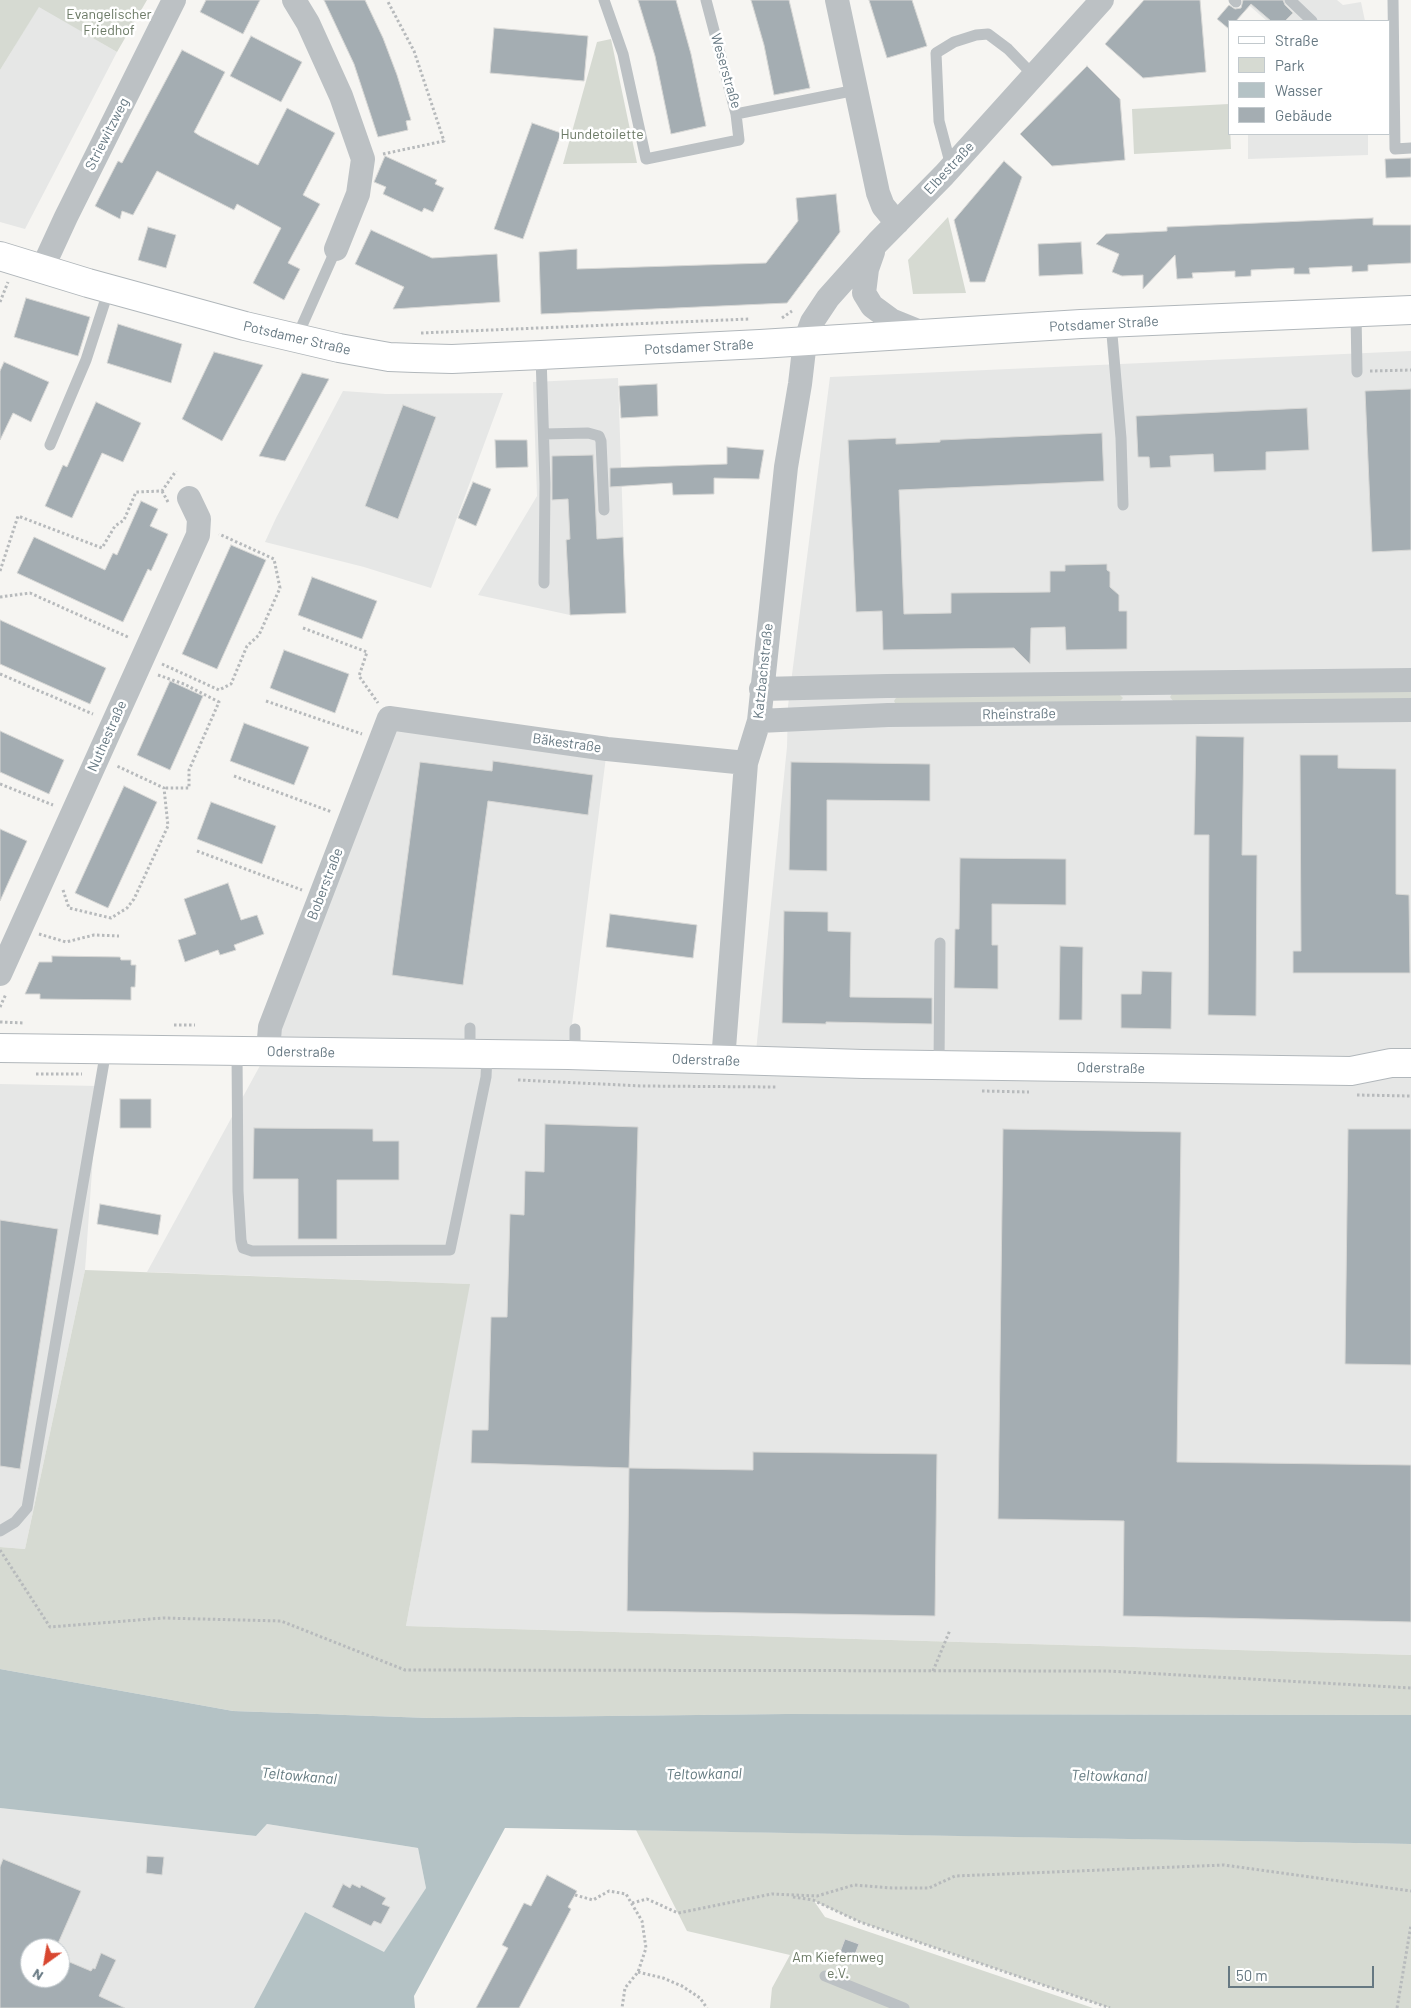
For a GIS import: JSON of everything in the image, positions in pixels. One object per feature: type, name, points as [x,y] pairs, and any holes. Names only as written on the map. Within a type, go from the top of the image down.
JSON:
[{"type":"main road","name":"Potsdamer Straße","points":[[4,269],[42,269],[108,289],[296,339],[389,357],[452,359],[1111,323],[1411,310]]},
{"type":"main road","name":"Oderstraße","points":[[0,1048],[268,1051],[575,1043],[723,1061],[939,1066],[1359,1070],[1391,1063],[1411,1063]]},
{"type":"main road","points":[[1359,1070],[1394,1081],[1411,1082]]},
{"type":"street","name":"Striewitzweg","points":[[42,269],[174,0]]},
{"type":"street","points":[[294,0],[308,23],[341,96],[363,159],[358,194],[336,249]]},
{"type":"street","points":[[837,0],[878,194],[883,206],[897,223]]},
{"type":"street","name":"Elbestraße","points":[[805,341],[818,311],[875,246],[951,166],[1102,0]]},
{"type":"street","points":[[875,246],[866,269],[864,293],[875,310],[891,320],[923,334]]},
{"type":"street","name":"Katzbachstraße","points":[[723,1061],[746,763],[759,720],[786,467],[805,341]]},
{"type":"street","name":"Nuthestraße","points":[[0,974],[198,535],[199,519],[189,498]]},
{"type":"street","points":[[761,689],[1411,680]]},
{"type":"street","points":[[1150,683],[1150,713]]},
{"type":"street","points":[[888,686],[888,716]]},
{"type":"street","name":"Rheinstraße","points":[[759,720],[888,716],[1411,710]]},
{"type":"street","name":"Boberstraße","points":[[268,1051],[270,1027],[389,718]]},
{"type":"street","name":"Bäkestraße","points":[[389,718],[607,749],[746,763]]},
{"type":"lane","points":[[604,0],[623,54],[646,159],[739,140],[736,114]]},
{"type":"lane","name":"Weserstraße","points":[[706,0],[736,114],[856,90]]},
{"type":"lane","points":[[1290,0],[1311,20]]},
{"type":"lane","points":[[1393,0],[1395,149],[1411,148]]},
{"type":"lane","points":[[951,166],[939,121],[936,53],[954,42],[976,35],[988,34],[1008,50],[1033,75]]},
{"type":"lane","points":[[296,339],[336,249]]},
{"type":"lane","points":[[50,445],[86,360],[108,289]]},
{"type":"lane","points":[[1356,312],[1357,372]]},
{"type":"lane","points":[[1111,323],[1121,438],[1123,505]]},
{"type":"lane","points":[[541,355],[544,434],[544,583]]},
{"type":"lane","points":[[544,434],[588,433],[599,436],[601,441],[604,510]]},
{"type":"lane","points":[[939,1066],[940,943]]},
{"type":"lane","points":[[237,1051],[238,1190],[243,1248],[252,1250],[450,1250],[486,1077],[475,1046]]},
{"type":"lane","points":[[0,1531],[15,1522],[26,1508],[106,1048]]},
{"type":"lane","points":[[825,1976],[904,2008]]},
{"type":"path","points":[[363,159],[444,141],[414,51],[387,0]]},
{"type":"path","points":[[0,302],[4,269]]},
{"type":"path","points":[[773,318],[782,318]]},
{"type":"path","points":[[415,333],[753,319]]},
{"type":"path","points":[[1357,372],[1411,370]]},
{"type":"path","points":[[0,571],[18,516],[102,548],[115,526],[124,520],[136,492],[162,492],[176,471]]},
{"type":"path","points":[[157,662],[219,690],[231,684],[247,646],[259,635],[280,588],[274,559],[215,532]]},
{"type":"path","points":[[0,597],[30,593],[133,639]]},
{"type":"path","points":[[303,628],[367,652],[358,676],[389,718]]},
{"type":"path","points":[[111,764],[164,788],[189,788],[189,770],[219,702],[184,684],[152,672]]},
{"type":"path","points":[[0,674],[98,716]]},
{"type":"path","points":[[266,701],[380,740]]},
{"type":"path","points":[[234,776],[350,819]]},
{"type":"path","points":[[0,784],[57,807]]},
{"type":"path","points":[[66,883],[62,891],[69,908],[111,918],[127,908],[134,899],[168,826],[164,788]]},
{"type":"path","points":[[197,851],[320,897]]},
{"type":"path","points":[[34,932],[66,942],[94,936],[119,936]]},
{"type":"path","points":[[0,1550],[50,1627],[163,1618],[281,1621],[405,1670],[1108,1671],[1411,1688]]},
{"type":"path","points":[[933,1671],[950,1630]]},
{"type":"path","points":[[632,1904],[648,1898],[678,1913],[772,1894],[817,1896],[854,1885],[929,1888],[955,1876],[1224,1865],[1411,1891]]},
{"type":"path","points":[[575,1895],[593,1900],[609,1891],[626,1894],[642,1921],[646,1948],[638,1972],[625,1988],[622,2008]]},
{"type":"path","points":[[772,1894],[813,1900],[860,1922],[1110,2008]]},
{"type":"path","points":[[1398,2008],[1411,1925]]},
{"type":"path","points":[[638,1972],[663,1978],[682,1986],[700,1998],[707,2008]]},
{"type":"shaded area","points":[[1243,0],[1337,0],[1343,5],[1361,2],[1365,20],[1266,20]]},
{"type":"shaded area","points":[[39,6],[117,52],[25,229],[0,222],[0,70]]},
{"type":"shaded area","points":[[1248,135],[1368,135],[1368,155],[1248,159]]},
{"type":"shaded area","points":[[1411,351],[1411,1655],[406,1626],[469,1284],[147,1272],[268,1051],[389,718],[607,749],[568,1055],[755,1061],[787,747],[788,706],[830,377]]},
{"type":"shaded area","points":[[618,378],[626,613],[570,615],[478,595],[537,496],[533,382]]},
{"type":"shaded area","points":[[343,391],[386,394],[503,393],[431,588],[364,567],[265,542]]},
{"type":"shaded area","points":[[0,1084],[98,1086],[85,1270],[25,1549],[0,1547]]},
{"type":"shaded area","points":[[0,1808],[256,1836],[267,1824],[418,1848],[426,1888],[384,1953],[305,1912],[254,2008],[0,2008]]},
{"type":"green space","name":"Evangelischer Friedhof","points":[[0,0],[147,0],[117,52],[39,7],[0,70]]},
{"type":"green space","name":"Hundetoilette","points":[[611,39],[637,163],[563,164],[597,42]]},
{"type":"green space","points":[[1228,104],[1228,135],[1230,135],[1231,149],[1134,154],[1132,109]]},
{"type":"green space","points":[[948,217],[966,293],[913,294],[908,260]]},
{"type":"green space","points":[[1117,692],[1123,698],[1117,704],[899,709],[894,701],[898,695]]},
{"type":"green space","points":[[1173,692],[1411,692],[1411,702],[1174,702],[1170,697]]},
{"type":"green space","points":[[85,1270],[470,1284],[406,1626],[1411,1655],[1411,1715],[786,1714],[429,1718],[233,1711],[0,1669],[0,1547],[25,1549]]},
{"type":"green space","name":"Am Kiefernweg e.V.","points":[[636,1830],[1411,1844],[1411,2008],[1110,2008],[860,1922],[814,1901],[825,1917],[1093,2008],[770,2008],[772,1988],[790,1955],[687,1931]]},
{"type":"water","name":"Teltowkanal","points":[[0,1669],[233,1711],[429,1718],[786,1714],[1411,1715],[1411,1844],[505,1828],[414,1996],[415,2008],[254,2008],[305,1912],[384,1952],[426,1888],[418,1848],[267,1824],[256,1836],[0,1808]]},
{"type":"building","points":[[206,0],[260,0],[243,34],[200,12]]},
{"type":"building","points":[[324,0],[365,0],[383,38],[397,75],[411,120],[406,121],[408,130],[378,137],[354,64]]},
{"type":"building","points":[[638,0],[676,0],[691,54],[706,126],[671,134],[655,56]]},
{"type":"building","points":[[751,0],[789,0],[810,88],[774,95],[764,45]]},
{"type":"building","points":[[869,0],[912,0],[927,46],[887,58]]},
{"type":"building","points":[[1144,0],[1200,0],[1206,72],[1143,78],[1105,44]]},
{"type":"building","points":[[1243,0],[1283,0],[1293,13],[1286,20],[1270,20],[1251,4],[1237,20],[1228,20],[1228,28],[1217,19],[1229,5],[1235,9],[1241,8]]},
{"type":"building","points":[[494,28],[588,36],[584,81],[490,73]]},
{"type":"building","points":[[251,36],[302,62],[281,102],[230,76]]},
{"type":"building","points":[[182,50],[225,72],[194,132],[200,136],[258,165],[287,108],[335,133],[303,195],[320,204],[288,263],[300,269],[284,300],[253,283],[281,228],[237,204],[234,210],[157,171],[133,215],[122,211],[120,219],[95,206],[118,161],[122,163]]},
{"type":"building","points":[[1087,66],[1120,99],[1125,160],[1052,166],[1020,134]]},
{"type":"building","points":[[532,123],[561,133],[523,239],[494,229]]},
{"type":"building","points":[[385,156],[437,180],[435,184],[444,188],[433,212],[424,208],[422,212],[383,194],[386,187],[374,182]]},
{"type":"building","points":[[1411,158],[1411,177],[1386,178],[1385,159]]},
{"type":"building","points":[[1004,161],[1022,177],[985,282],[970,282],[954,220]]},
{"type":"building","points":[[836,194],[840,232],[787,303],[541,314],[539,252],[577,249],[577,269],[766,263],[798,221],[796,198]]},
{"type":"building","points":[[1373,218],[1373,225],[1411,225],[1411,263],[1368,265],[1368,271],[1352,272],[1352,266],[1309,268],[1310,274],[1294,274],[1294,268],[1251,270],[1251,276],[1235,277],[1235,271],[1192,273],[1193,278],[1177,279],[1175,255],[1143,289],[1143,275],[1122,276],[1112,272],[1119,254],[1096,244],[1106,234],[1167,231],[1167,227]]},
{"type":"building","points":[[148,227],[176,235],[166,268],[138,260]]},
{"type":"building","points":[[371,230],[432,258],[497,254],[500,302],[393,309],[404,287],[355,264]]},
{"type":"building","points":[[1081,242],[1083,274],[1039,276],[1038,244]]},
{"type":"building","points":[[26,298],[90,317],[78,356],[14,337]]},
{"type":"building","points":[[118,324],[182,344],[171,383],[107,363]]},
{"type":"building","points":[[214,352],[263,365],[222,441],[182,419]]},
{"type":"building","points":[[4,362],[49,382],[31,422],[13,413],[0,440],[0,371]]},
{"type":"building","points":[[302,373],[329,379],[285,461],[259,456]]},
{"type":"building","points":[[657,384],[658,416],[621,418],[619,386]]},
{"type":"building","points":[[1411,389],[1411,550],[1372,552],[1365,391]]},
{"type":"building","points":[[96,402],[141,423],[123,462],[102,453],[72,518],[45,506],[63,465],[67,467]]},
{"type":"building","points":[[403,405],[436,417],[398,519],[365,506]]},
{"type":"building","points":[[1307,408],[1309,450],[1266,452],[1266,470],[1214,472],[1213,454],[1170,456],[1171,467],[1150,468],[1149,457],[1138,457],[1136,416]]},
{"type":"building","points":[[1102,433],[1104,481],[899,490],[904,614],[951,613],[951,593],[1050,592],[1050,571],[1065,571],[1065,565],[1107,564],[1107,570],[1110,572],[1110,587],[1119,595],[1119,611],[1127,611],[1127,649],[1066,650],[1065,627],[1031,628],[1030,664],[1014,648],[883,650],[882,611],[856,612],[848,440],[896,438],[896,444],[940,442],[940,440]]},
{"type":"building","points":[[495,440],[527,440],[528,467],[496,468]]},
{"type":"building","points":[[727,447],[764,450],[759,479],[714,478],[714,494],[673,495],[672,483],[610,487],[610,468],[727,464]]},
{"type":"building","points":[[593,455],[597,539],[623,537],[626,613],[570,615],[566,540],[570,539],[568,499],[552,500],[552,456]]},
{"type":"building","points":[[473,482],[491,489],[476,526],[458,518]]},
{"type":"building","points":[[141,501],[158,509],[150,526],[168,534],[151,571],[148,569],[123,622],[17,573],[34,537],[105,570],[113,553],[117,555]]},
{"type":"building","points":[[231,545],[266,560],[217,669],[182,654]]},
{"type":"building","points":[[312,577],[377,601],[362,639],[298,615]]},
{"type":"building","points":[[0,620],[106,668],[90,704],[0,664]]},
{"type":"building","points":[[284,650],[349,674],[335,713],[270,688]]},
{"type":"building","points":[[170,681],[203,696],[170,770],[137,755]]},
{"type":"building","points":[[244,723],[309,747],[294,785],[230,761]]},
{"type":"building","points":[[0,731],[64,760],[49,794],[0,772]]},
{"type":"building","points":[[1196,736],[1244,737],[1242,855],[1257,855],[1256,1016],[1208,1015],[1209,835],[1194,835]]},
{"type":"building","points":[[1300,755],[1338,755],[1338,768],[1396,769],[1396,894],[1409,895],[1410,973],[1293,973],[1293,951],[1301,951]]},
{"type":"building","points":[[493,761],[593,775],[588,815],[488,801],[463,985],[392,975],[420,762],[492,771]]},
{"type":"building","points":[[791,762],[930,764],[930,801],[827,800],[827,871],[789,870]]},
{"type":"building","points":[[124,786],[157,802],[108,908],[75,893]]},
{"type":"building","points":[[211,802],[276,826],[262,864],[197,839]]},
{"type":"building","points":[[0,829],[27,841],[0,901]]},
{"type":"building","points":[[960,858],[1066,859],[1066,905],[992,904],[992,945],[998,945],[998,989],[954,988],[955,929],[959,929]]},
{"type":"building","points":[[228,883],[241,920],[257,915],[264,934],[234,945],[236,950],[220,955],[218,950],[185,962],[178,940],[196,934],[184,899]]},
{"type":"building","points":[[784,911],[828,912],[828,931],[851,932],[850,997],[932,998],[932,1024],[782,1023]]},
{"type":"building","points":[[610,914],[697,925],[693,958],[606,947]]},
{"type":"building","points":[[1060,946],[1083,947],[1082,1020],[1059,1020]]},
{"type":"building","points":[[52,956],[120,957],[121,960],[131,960],[131,965],[136,965],[135,987],[131,987],[131,1000],[40,999],[40,994],[25,994],[39,962],[52,962]]},
{"type":"building","points":[[1142,971],[1172,972],[1171,1029],[1121,1028],[1121,994],[1141,994]]},
{"type":"building","points":[[120,1099],[151,1099],[151,1128],[120,1128]]},
{"type":"building","points":[[545,1124],[638,1127],[629,1468],[471,1463],[472,1430],[488,1430],[491,1317],[507,1317],[510,1214],[524,1215],[525,1171],[544,1172]]},
{"type":"building","points":[[254,1128],[373,1129],[373,1141],[399,1141],[399,1180],[337,1180],[337,1239],[298,1239],[298,1179],[253,1179]]},
{"type":"building","points":[[1003,1129],[1181,1132],[1177,1462],[1411,1465],[1411,1622],[1123,1616],[1124,1521],[998,1519]]},
{"type":"building","points":[[1348,1129],[1411,1129],[1411,1365],[1345,1364]]},
{"type":"building","points":[[100,1204],[161,1215],[158,1235],[97,1224]]},
{"type":"building","points":[[0,1220],[58,1229],[20,1469],[0,1466]]},
{"type":"building","points":[[753,1452],[937,1454],[935,1616],[627,1611],[629,1468],[753,1470]]},
{"type":"building","points":[[147,1856],[164,1857],[162,1875],[146,1873]]},
{"type":"building","points":[[3,1859],[81,1891],[60,1938],[20,1938],[20,1988],[70,1988],[70,1962],[91,1971],[93,1968],[95,1969],[101,1953],[116,1960],[99,1996],[125,2008],[0,2008],[0,1867]]},
{"type":"building","points":[[547,1875],[577,1891],[568,1907],[571,1909],[519,2008],[476,2008],[508,1948],[502,1945],[524,1903],[531,1906]]},
{"type":"building","points":[[343,1884],[350,1888],[352,1884],[360,1888],[361,1885],[386,1898],[382,1904],[390,1907],[381,1924],[374,1921],[371,1926],[332,1907]]},
{"type":"building","points":[[845,1939],[859,1944],[851,1965],[837,1960]]}]
